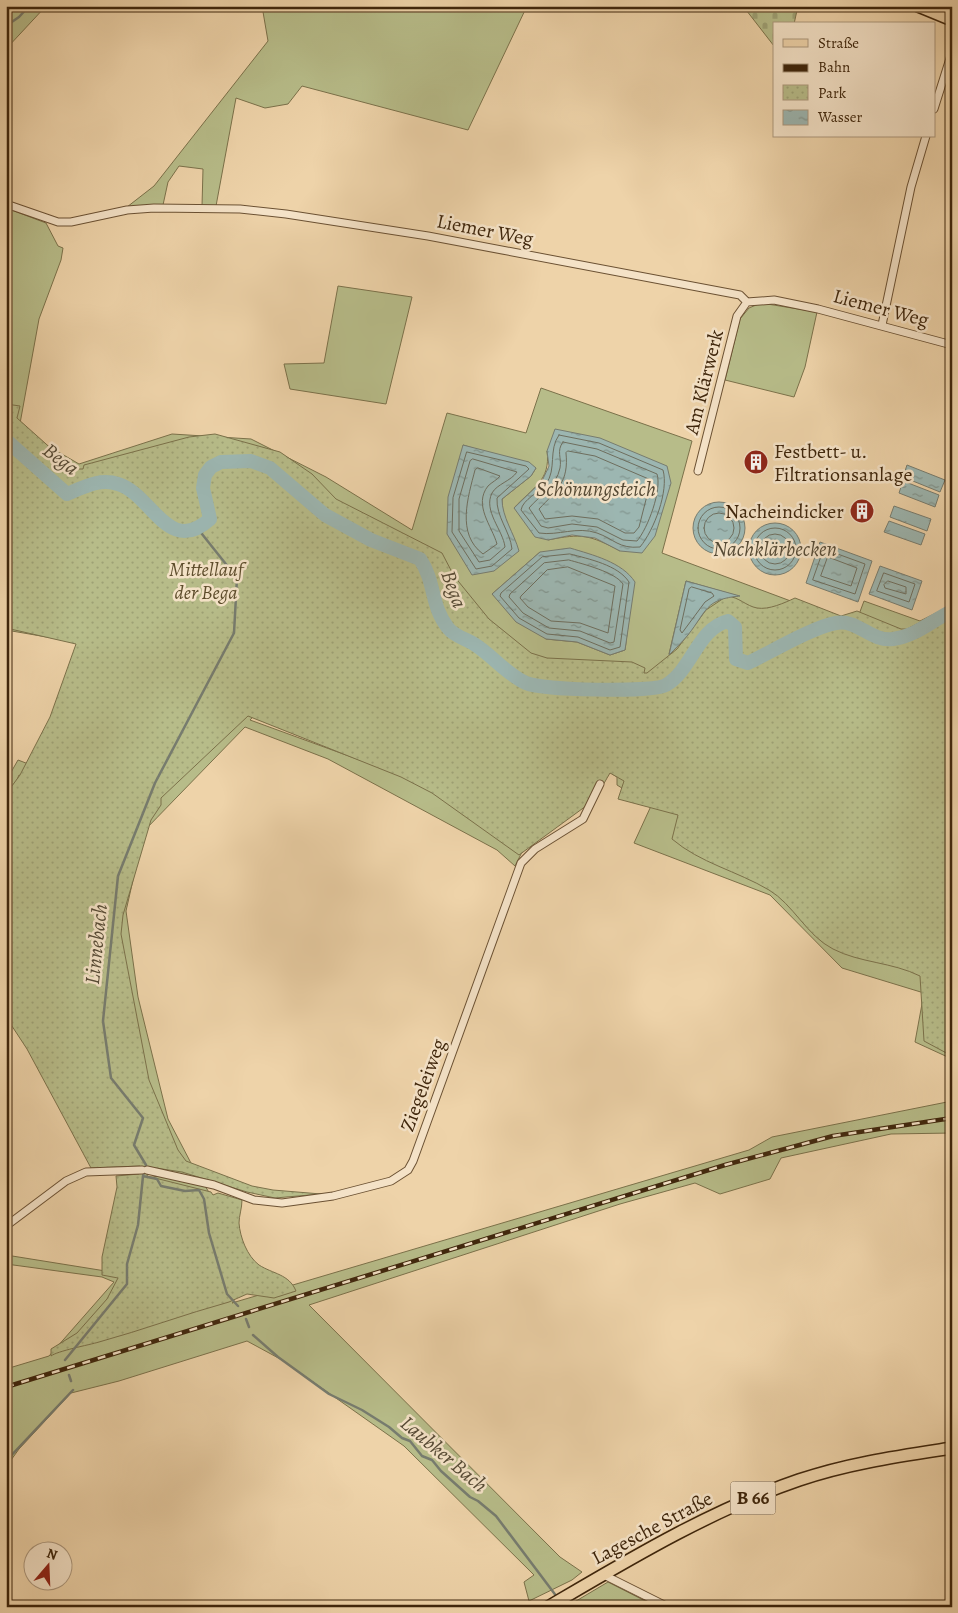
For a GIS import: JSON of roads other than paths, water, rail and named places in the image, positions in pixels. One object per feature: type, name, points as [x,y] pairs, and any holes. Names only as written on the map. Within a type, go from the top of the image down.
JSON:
[{"type":"main road","points":[[918,6],[952,20]]},
{"type":"main road","name":"Lagesche Straße","points":[[549,1606],[708,1519],[798,1480],[874,1461],[952,1448]]},
{"type":"street","points":[[936,103],[952,52]]},
{"type":"street","points":[[882,325],[910,187],[925,138]]},
{"type":"street","name":"Liemer Weg","points":[[6,204],[58,222],[71,222],[127,210],[169,207],[240,209],[286,214],[428,236],[715,290],[740,295],[747,302],[774,300],[882,325],[952,345]]},
{"type":"street","name":"Am Klärwerk","points":[[698,472],[737,316],[747,302]]},
{"type":"street","name":"Ziegeleiweg","points":[[6,1226],[53,1190],[86,1172],[144,1170],[214,1185],[254,1200],[282,1203],[325,1198],[391,1181],[408,1170],[413,1161],[521,863],[535,849],[583,819],[600,784]]},
{"type":"street","points":[[604,1575],[668,1607]]},
{"type":"water","name":"Schönungsteich","points":[[555,429],[600,438],[667,466],[671,483],[655,536],[642,553],[620,551],[595,538],[572,535],[548,540],[535,537],[514,508],[542,481],[549,466],[547,451]]},
{"type":"water","name":"Schönungsteich","points":[[463,445],[529,462],[536,468],[531,476],[502,499],[506,519],[519,551],[494,571],[472,575],[447,534],[448,497]]},
{"type":"water","points":[[907,465],[945,480],[940,492],[903,477]]},
{"type":"water","points":[[903,481],[939,495],[935,507],[899,493]]},
{"type":"water","name":"Nachklärbecken","points":[[714,502],[724,502],[738,509],[745,523],[745,533],[738,547],[724,554],[714,554],[704,550],[697,543],[693,533],[693,523],[697,513],[704,506]]},
{"type":"water","points":[[894,506],[931,519],[927,531],[890,517]]},
{"type":"water","points":[[889,521],[925,534],[921,545],[884,532]]},
{"type":"water","name":"Nachklärbecken","points":[[770,523],[780,523],[794,530],[801,544],[801,554],[794,568],[780,575],[770,575],[760,571],[753,564],[749,554],[749,544],[753,534],[760,527]]},
{"type":"water","points":[[820,542],[872,561],[858,602],[806,583]]},
{"type":"water","name":"Schönungsteich","points":[[570,548],[615,564],[623,569],[635,582],[625,650],[610,655],[577,642],[546,639],[516,622],[492,594],[540,552]]},
{"type":"water","points":[[880,566],[922,581],[912,610],[869,594]]},
{"type":"water","points":[[686,581],[740,596],[713,603],[688,635],[669,655]]},
{"type":"waterway","points":[[6,26],[19,17],[29,6]]},
{"type":"waterway","name":"Bega","points":[[6,440],[67,494],[98,483],[111,482],[118,484],[130,490],[141,499],[161,520],[171,527],[183,531],[195,529],[210,519],[203,488],[205,475],[211,467],[221,462],[251,461],[270,468],[325,515],[371,540],[420,559],[429,577],[438,611],[448,628],[481,648],[519,679],[536,685],[574,689],[620,690],[666,685],[682,670],[709,632],[718,625],[728,621],[735,627],[736,659],[748,663],[827,625],[836,623],[851,624],[878,637],[893,639],[909,635],[952,611]]},
{"type":"waterway","name":"Linnebach","points":[[65,1360],[127,1284],[127,1264],[138,1225],[143,1176],[146,1165],[134,1145],[143,1118],[111,1078],[103,1021],[118,876],[155,783],[234,633],[237,578],[198,529]]},
{"type":"waterway","name":"Laubker Bach","points":[[143,1176],[157,1179],[161,1186],[185,1191],[199,1190],[204,1199],[209,1233],[227,1294],[238,1306]]},
{"type":"waterway","name":"Laubker Bach","points":[[246,1319],[249,1327]]},
{"type":"waterway","name":"Laubker Bach","points":[[253,1335],[278,1357],[329,1394],[362,1410],[389,1427],[402,1438],[410,1441],[422,1456],[432,1460],[441,1471],[470,1497],[496,1516],[557,1597]]},
{"type":"waterway","name":"Linnebach","points":[[69,1375],[71,1381]]},
{"type":"waterway","name":"Linnebach","points":[[6,1461],[73,1390]]},
{"type":"railway","points":[[6,1387],[725,1165],[833,1136],[952,1118]]},
{"type":"place","name":"Festbett- u. Filtrationsanlage","points":[[756,462]]},
{"type":"place","name":"Nacheindicker","points":[[862,511]]},
{"type":"park label","name":"Mittellauf der Bega","points":[[206,580]]}]
